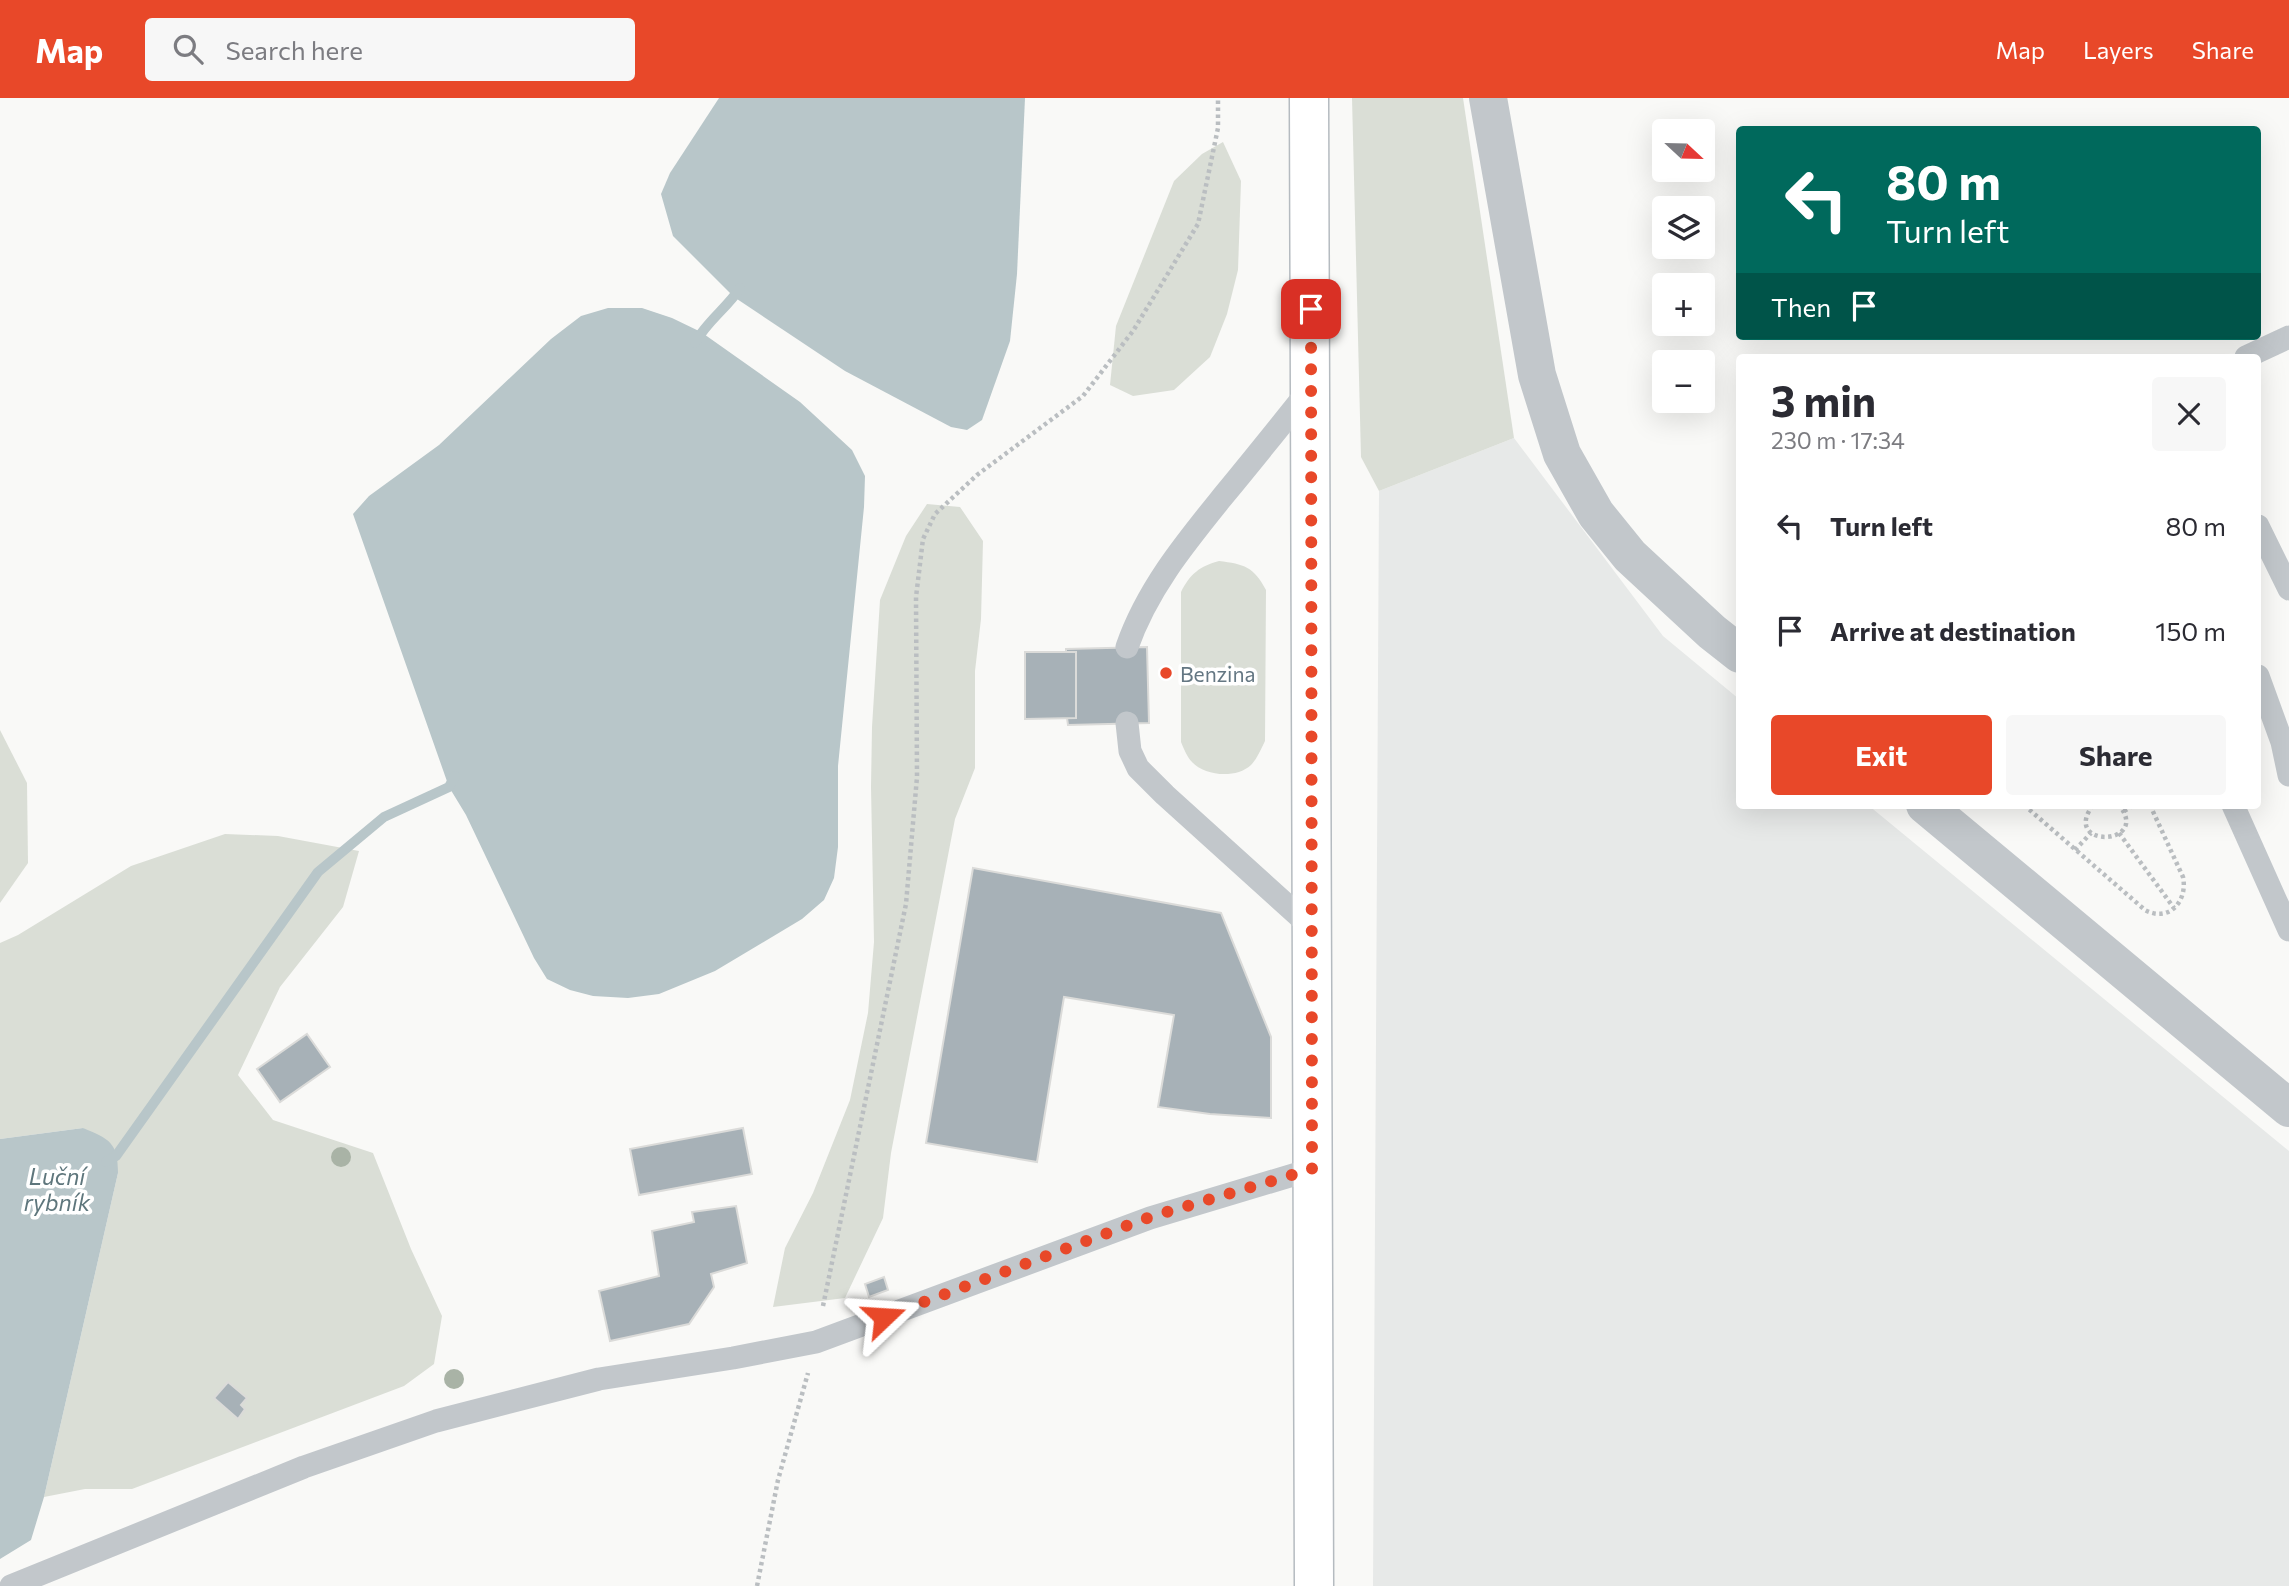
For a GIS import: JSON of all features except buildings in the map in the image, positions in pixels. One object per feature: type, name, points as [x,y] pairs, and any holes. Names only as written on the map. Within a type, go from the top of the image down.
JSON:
[{"type":"main road","points":[[1309,98],[1314,1586]]},
{"type":"street","points":[[1488,98],[1537,375],[1562,454],[1597,514],[1630,556],[1736,651]]},
{"type":"street","points":[[1930,809],[2289,1108]]},
{"type":"lane","points":[[2252,354],[2289,337]]},
{"type":"lane","points":[[1127,647],[1136,621],[1161,578],[1198,527],[1311,388]]},
{"type":"lane","points":[[2261,529],[2278,545],[2289,589]]},
{"type":"lane","points":[[2261,684],[2282,742],[2289,775]]},
{"type":"lane","points":[[1127,723],[1130,751],[1138,768],[1311,927]]},
{"type":"lane","points":[[2235,809],[2289,930]]},
{"type":"lane","points":[[11,1586],[304,1467],[436,1421],[598,1379],[816,1342],[1150,1217],[1312,1169]]},
{"type":"path","points":[[757,1586],[778,1480],[816,1342],[906,904],[917,777],[916,597],[923,539],[935,514],[977,475],[1083,396],[1133,331],[1198,224],[1218,128],[1219,98]]},
{"type":"path","points":[[2029,809],[2145,910],[2162,915],[2181,901],[2185,889],[2183,877],[2152,809]]},
{"type":"path","points":[[2091,809],[2086,817],[2091,833],[2110,839],[2119,834],[2124,825],[2124,811],[2127,809]]},
{"type":"path","points":[[2075,850],[2091,833]]},
{"type":"path","points":[[2119,834],[2174,908]]},
{"type":"shaded area","points":[[1352,98],[1463,98],[1514,438],[1379,491],[1361,457]]},
{"type":"shaded area","points":[[1223,142],[1241,181],[1238,270],[1227,314],[1210,357],[1174,390],[1133,396],[1110,385],[1116,326],[1174,181],[1202,154]]},
{"type":"shaded area","points":[[1514,438],[1663,636],[1736,697],[1736,809],[1873,809],[2289,1151],[2289,1586],[1373,1586],[1379,491]]},
{"type":"shaded area","points":[[927,504],[960,507],[983,541],[981,619],[975,671],[975,768],[955,819],[891,1153],[883,1218],[845,1298],[773,1307],[785,1248],[813,1193],[850,1100],[868,1013],[874,942],[872,727],[880,600],[906,536]]},
{"type":"shaded area","points":[[1219,561],[1247,568],[1257,576],[1266,590],[1265,741],[1251,765],[1229,774],[1212,773],[1198,767],[1189,758],[1181,742],[1181,592],[1196,572]]},
{"type":"shaded area","points":[[0,730],[27,783],[28,863],[0,903]]},
{"type":"shaded area","points":[[225,834],[278,836],[359,851],[343,907],[280,987],[238,1075],[273,1120],[373,1153],[411,1249],[442,1316],[434,1364],[404,1386],[132,1489],[85,1489],[44,1497],[118,1173],[83,1128],[0,1139],[0,943],[18,935],[131,866]]},
{"type":"water","points":[[719,98],[1025,98],[1017,274],[1010,341],[982,420],[967,430],[951,427],[845,371],[734,297],[673,236],[661,194],[670,173]]},
{"type":"water","points":[[608,308],[642,308],[701,332],[800,402],[852,450],[865,476],[838,766],[838,847],[834,878],[824,900],[802,919],[715,971],[659,994],[628,998],[593,996],[570,990],[547,979],[534,958],[466,815],[449,787],[353,514],[369,496],[439,445],[551,339],[581,316]]},
{"type":"water","name":"Luční rybník","points":[[83,1128],[99,1135],[114,1148],[118,1173],[44,1497],[31,1540],[0,1559],[0,1139]]},
{"type":"waterway","points":[[695,343],[740,288]]},
{"type":"waterway","points":[[106,1162],[116,1156],[318,872],[384,817],[449,787],[455,776]]},
{"type":"place","name":"Benzina","points":[[1166,673]]},
{"type":"route","points":[[884,1317],[1150,1217],[1312,1169],[1311,309]]}]
